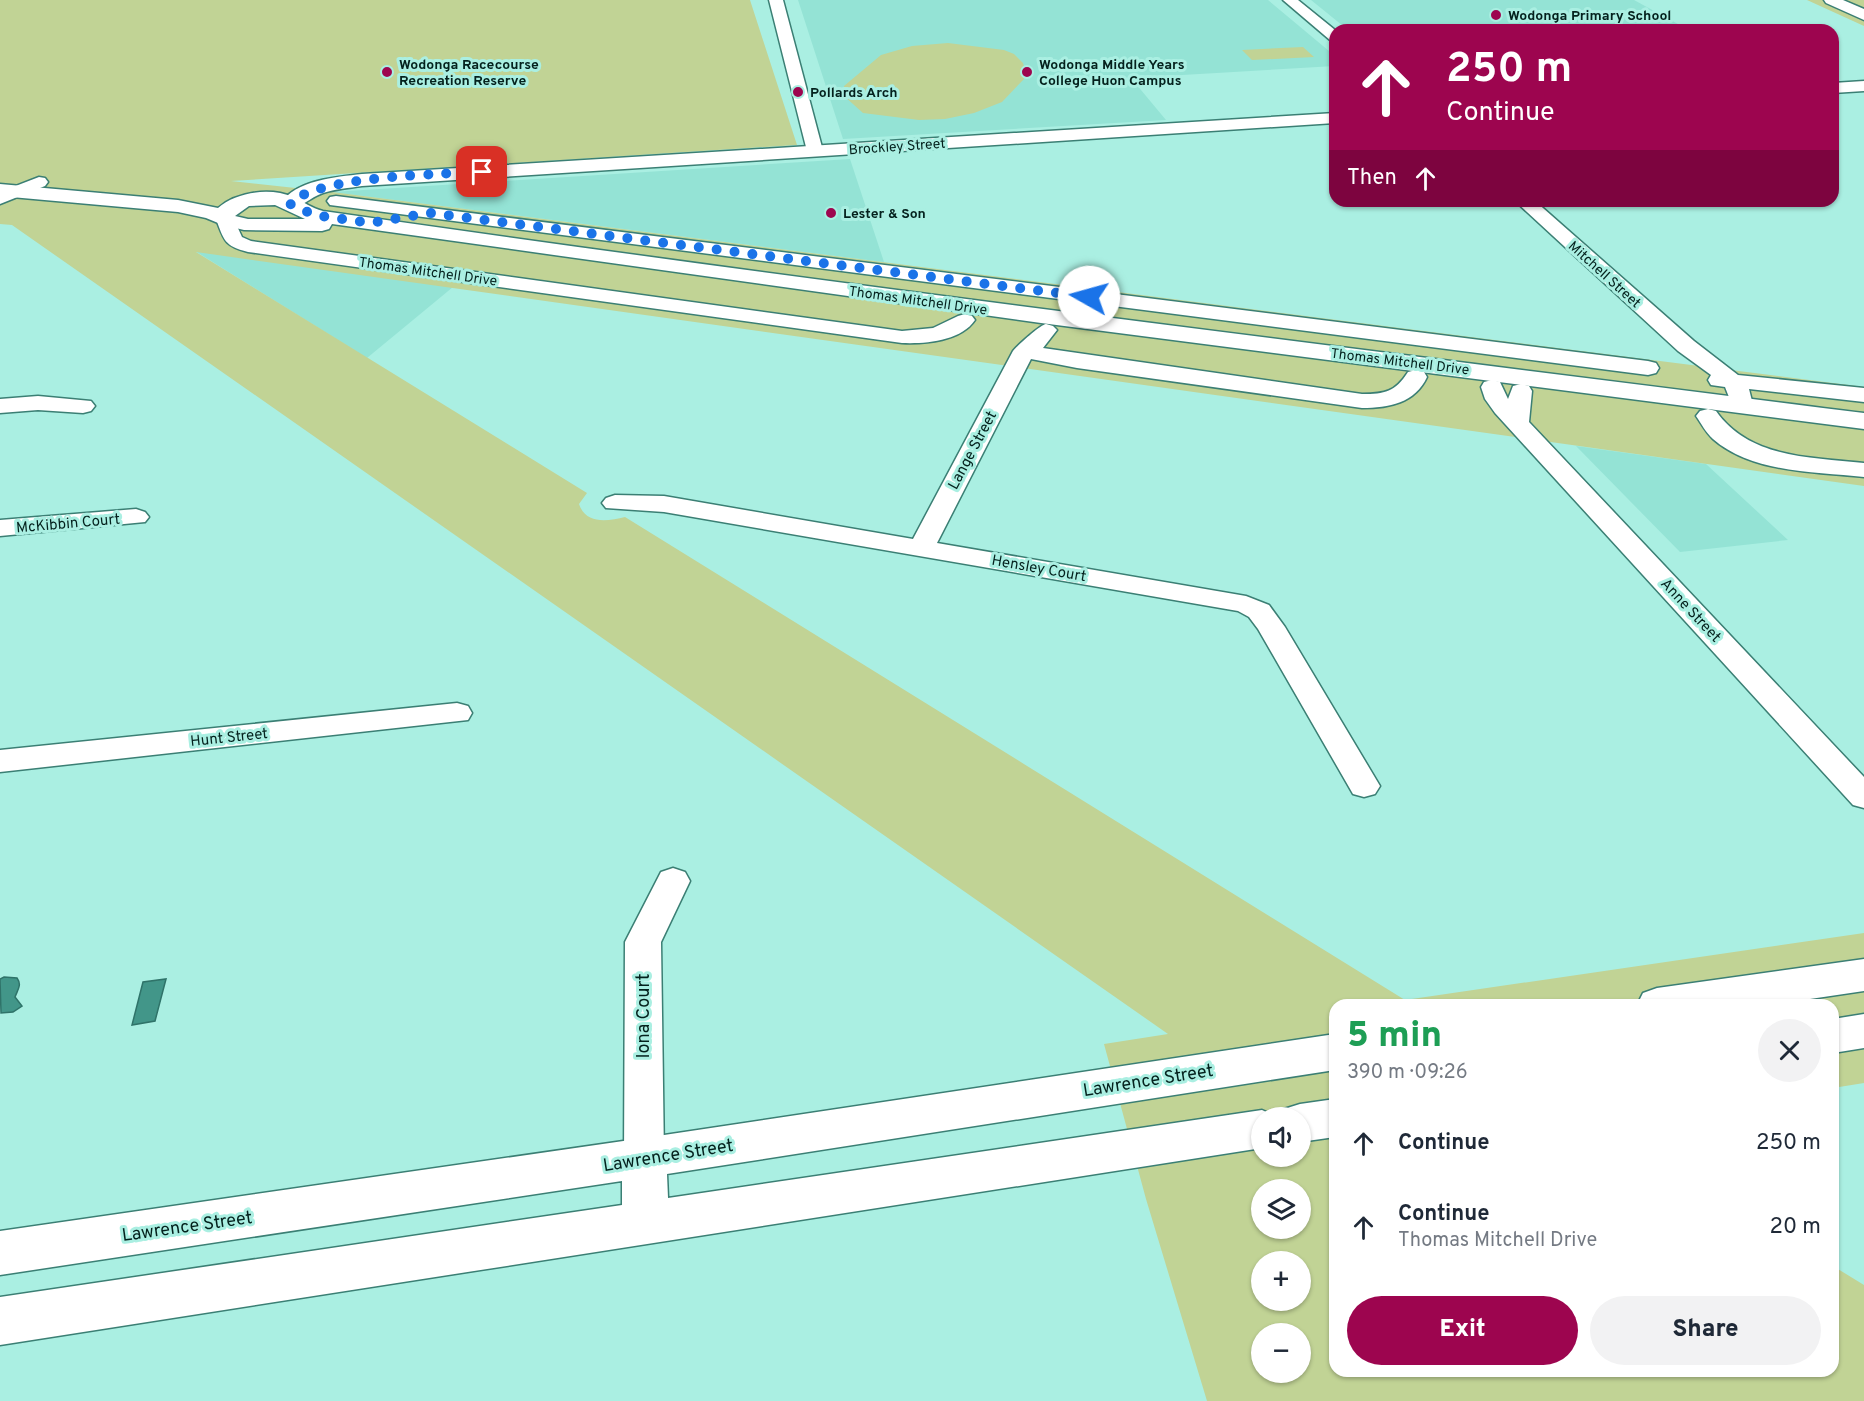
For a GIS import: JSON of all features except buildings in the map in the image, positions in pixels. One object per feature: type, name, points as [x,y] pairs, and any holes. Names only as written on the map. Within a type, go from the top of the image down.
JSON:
[{"type":"main road","points":[[1831,0],[1864,15]]},
{"type":"main road","points":[[1839,88],[1864,86]]},
{"type":"main road","name":"Brockley Street","points":[[246,200],[272,190],[316,180],[1329,118]]},
{"type":"main road","name":"Brockley Street","points":[[252,224],[282,218],[290,210],[290,204],[301,194],[333,185],[459,173]]},
{"type":"main road","points":[[5,187],[39,182],[196,200],[246,200]]},
{"type":"main road","points":[[5,187],[178,206],[212,213],[236,223],[252,224]]},
{"type":"main road","name":"Thomas Mitchell Drive","points":[[246,200],[279,199],[314,215],[958,312],[1034,331],[1418,370],[1507,384],[1706,398],[1737,393],[1864,421]]},
{"type":"main road","points":[[224,219],[226,211],[246,200]]},
{"type":"main road","name":"Thomas Mitchell Drive","points":[[252,224],[322,225],[486,254],[727,278]]},
{"type":"main road","name":"Thomas Mitchell Drive","points":[[1507,384],[1549,380],[1706,398],[1864,437]]},
{"type":"main road","points":[[1698,999],[1864,975]]},
{"type":"main road","points":[[1839,1035],[1864,1031]]},
{"type":"main road","name":"Lawrence Street","points":[[0,1253],[644,1158],[1329,1053]]},
{"type":"main road","points":[[1311,1121],[1329,1119]]},
{"type":"main road","points":[[0,1322],[1251,1131]]},
{"type":"main road","points":[[644,1158],[646,1222]]},
{"type":"street","points":[[776,0],[815,151]]},
{"type":"street","points":[[1290,0],[1329,32]]},
{"type":"street","name":"Thomas Mitchell Drive","points":[[336,201],[1648,368]]},
{"type":"street","name":"Mitchell Street","points":[[1531,207],[1737,393]]},
{"type":"street","points":[[370,223],[430,213]]},
{"type":"street","name":"Thomas Mitchell Drive","points":[[224,219],[234,241],[248,246],[902,337],[918,337],[943,332],[958,326],[958,312]]},
{"type":"street","points":[[727,278],[748,254]]},
{"type":"street","name":"Thomas Mitchell Drive","points":[[1034,331],[1077,361],[1362,401],[1386,399],[1408,389],[1418,370]]},
{"type":"street","name":"Lange Street","points":[[921,548],[1034,331]]},
{"type":"street","points":[[902,337],[953,343]]},
{"type":"street","name":"Mitchell Street","points":[[1686,346],[1700,366],[1714,428],[1734,444],[1750,452],[1774,458],[1864,470]]},
{"type":"street","name":"Thomas Mitchell Drive","points":[[1502,350],[1526,362],[1549,380]]},
{"type":"street","name":"Anne Street","points":[[1507,384],[1518,422],[1864,797]]},
{"type":"street","name":"Thomas Mitchell Drive","points":[[1737,393],[1779,384],[1864,395]]},
{"type":"street","points":[[0,406],[38,403],[83,406]]},
{"type":"street","name":"Hensley Court","points":[[615,503],[664,504],[1232,601],[1252,607],[1259,611],[1271,627],[1364,786]]},
{"type":"street","name":"McKibbin Court","points":[[0,528],[136,517]]},
{"type":"street","name":"Hunt Street","points":[[0,761],[457,713]]},
{"type":"street","name":"Iona Court","points":[[644,1158],[643,942],[673,881]]},
{"type":"shaded area","points":[[0,0],[750,0],[797,145],[231,181],[1864,387],[1864,486],[196,252],[587,493],[579,504],[587,515],[598,520],[625,517],[1403,999],[1329,999],[1329,1377],[1839,1377],[1839,1270],[1864,1285],[1864,1401],[1207,1401],[1146,1199],[1104,1044],[1168,1034],[12,225],[0,224]]},
{"type":"shaded area","name":"Wodonga Middle Years College Huon Campus","points":[[798,0],[1268,0],[1329,51],[1329,66],[1131,78],[1166,120],[843,139]]},
{"type":"shaded area","name":"Wodonga Primary School","points":[[1311,0],[1634,0],[1678,24],[1341,24]]},
{"type":"shaded area","points":[[1807,0],[1864,0],[1864,26]]},
{"type":"shaded area","points":[[948,43],[1004,50],[1014,54],[1023,63],[1026,74],[1024,79],[1002,102],[974,113],[945,119],[919,120],[863,113],[844,96],[844,86],[881,55],[912,46]]},
{"type":"shaded area","points":[[1303,47],[1314,57],[1252,60],[1242,50]]},
{"type":"shaded area","points":[[850,159],[884,262],[332,192]]},
{"type":"shaded area","points":[[195,251],[453,287],[367,358]]},
{"type":"shaded area","points":[[1576,446],[1706,464],[1788,540],[1680,552]]},
{"type":"shaded area","points":[[1864,933],[1864,1083],[1839,1087],[1839,999],[1412,999]]},
{"type":"shaded area","points":[[17,978],[19,983],[15,997],[22,1006],[13,1012],[1,1013],[0,979]]},
{"type":"shaded area","points":[[166,979],[155,1021],[132,1025],[143,982]]},
{"type":"place","name":"Wodonga Primary School","points":[[1496,15]]},
{"type":"place","name":"Wodonga Racecourse Recreation Reserve","points":[[387,72]]},
{"type":"place","name":"Wodonga Middle Years College Huon Campus","points":[[1027,72]]},
{"type":"place","name":"Pollards Arch","points":[[798,92]]},
{"type":"place","name":"Lester & Son","points":[[831,213]]},
{"type":"route","points":[[482,172],[371,180],[320,187],[301,194],[290,205],[314,215],[334,219],[370,223],[430,213],[1089,297]]}]
